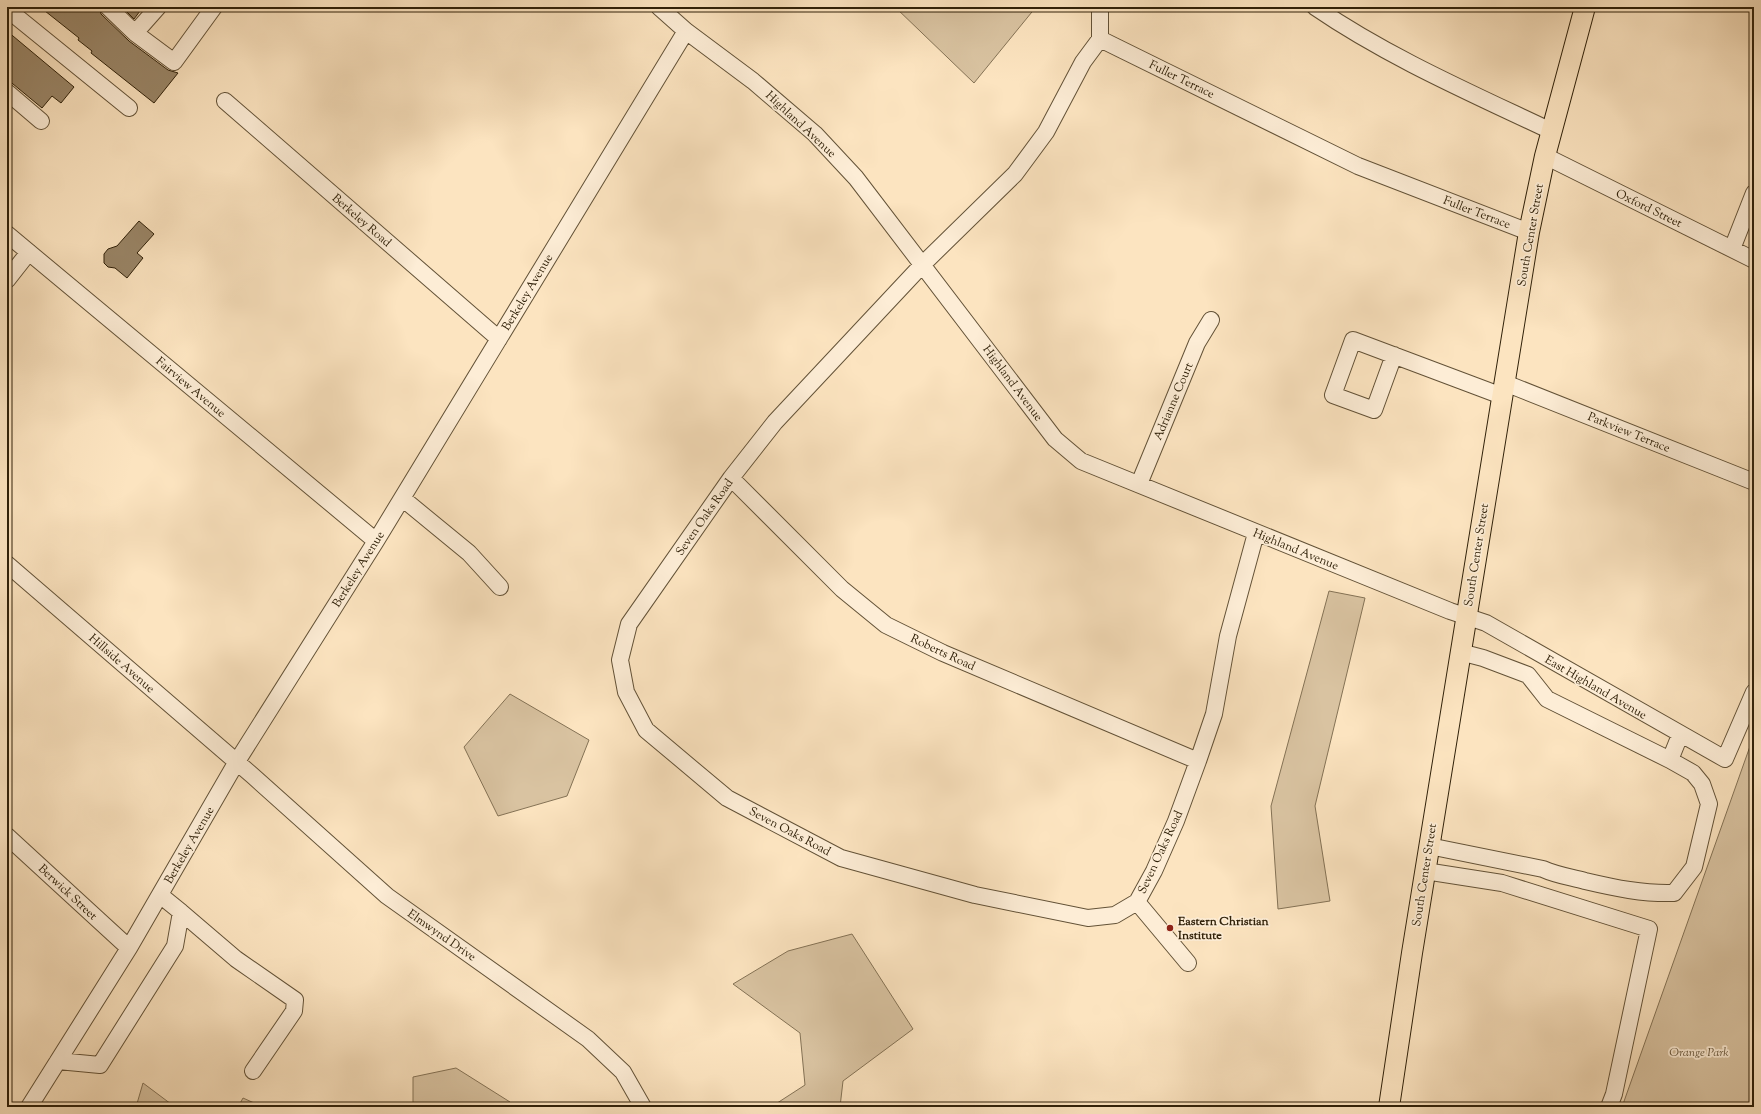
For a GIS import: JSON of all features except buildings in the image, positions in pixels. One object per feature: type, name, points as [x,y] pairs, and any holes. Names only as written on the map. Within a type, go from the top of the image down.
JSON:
[{"type":"main road","name":"South Center Street","points":[[1389,1107],[1460,652],[1529,232],[1551,131],[1585,7]]},
{"type":"street","points":[[108,7],[136,33],[174,62],[214,7]]},
{"type":"street","points":[[136,33],[158,7]]},
{"type":"street","name":"Highland Avenue","points":[[659,7],[686,31],[753,81],[815,134],[856,178],[1055,439],[1081,461],[1256,533],[1467,616]]},
{"type":"street","points":[[923,264],[1015,174],[1046,132],[1084,62],[1100,39],[1100,7]]},
{"type":"street","points":[[1315,7],[1344,26],[1444,80],[1551,131]]},
{"type":"street","points":[[7,9],[129,108]]},
{"type":"street","name":"Berkeley Avenue","points":[[30,1107],[129,948],[236,763],[376,541],[686,31]]},
{"type":"street","name":"Fuller Terrace","points":[[1100,39],[1358,166],[1529,232]]},
{"type":"street","points":[[7,92],[41,121]]},
{"type":"street","name":"Berkeley Road","points":[[225,101],[498,339]]},
{"type":"street","name":"Oxford Street","points":[[1545,156],[1754,260]]},
{"type":"street","points":[[1732,249],[1754,193]]},
{"type":"street","name":"Fairview Avenue","points":[[7,234],[376,541]]},
{"type":"street","points":[[7,280],[29,252]]},
{"type":"street","name":"Seven Oaks Road","points":[[923,264],[775,422],[731,478],[629,624],[620,660],[626,692],[646,730],[727,798],[841,858],[974,895],[1088,918],[1115,916],[1137,902],[1154,871],[1176,821],[1214,714],[1228,636],[1256,533]]},
{"type":"street","name":"Adrianne Court","points":[[1139,484],[1197,343],[1211,320]]},
{"type":"street","name":"Parkview Terrace","points":[[1394,355],[1374,410],[1333,395],[1354,340],[1394,355],[1503,389],[1754,482]]},
{"type":"street","name":"Roberts Road","points":[[731,478],[842,589],[886,625],[943,653],[1198,761]]},
{"type":"street","points":[[402,498],[469,553],[500,587]]},
{"type":"street","name":"Hillside Avenue","points":[[7,564],[236,763]]},
{"type":"street","name":"East Highland Avenue","points":[[1467,616],[1486,623],[1680,735],[1725,759],[1754,692]]},
{"type":"street","points":[[1429,846],[1543,869],[1554,874],[1620,890],[1651,894],[1674,893],[1694,867],[1709,804],[1702,784],[1693,773],[1547,699],[1528,675],[1483,658],[1460,652]]},
{"type":"street","points":[[1670,760],[1680,735]]},
{"type":"street","name":"Elmwynd Drive","points":[[236,763],[387,896],[588,1039],[623,1072],[643,1107]]},
{"type":"street","name":"Berwick Street","points":[[7,836],[129,948]]},
{"type":"street","points":[[1425,871],[1502,883],[1649,929],[1614,1094],[1609,1107]]},
{"type":"street","points":[[160,895],[236,958],[295,1000],[294,1011],[253,1071]]},
{"type":"street","points":[[1137,902],[1188,963]]},
{"type":"street","points":[[58,1061],[100,1064],[175,946],[181,912]]},
{"type":"green space","points":[[895,7],[1036,7],[974,83]]},
{"type":"green space","points":[[1329,591],[1365,598],[1315,806],[1330,901],[1278,909],[1271,806]]},
{"type":"green space","points":[[510,694],[589,740],[567,796],[498,816],[464,747]]},
{"type":"green space","name":"Orange Park","points":[[1754,735],[1754,1107],[1622,1107]]},
{"type":"green space","points":[[852,934],[913,1029],[843,1081],[840,1107],[771,1107],[805,1085],[800,1033],[733,984],[788,951]]},
{"type":"green space","points":[[456,1068],[510,1102],[511,1107],[413,1107],[413,1077]]},
{"type":"green space","points":[[143,1083],[175,1107],[136,1107]]},
{"type":"green space","points":[[243,1098],[263,1107],[238,1107]]},
{"type":"place","name":"Eastern Christian Institute","points":[[1170,928]]}]
